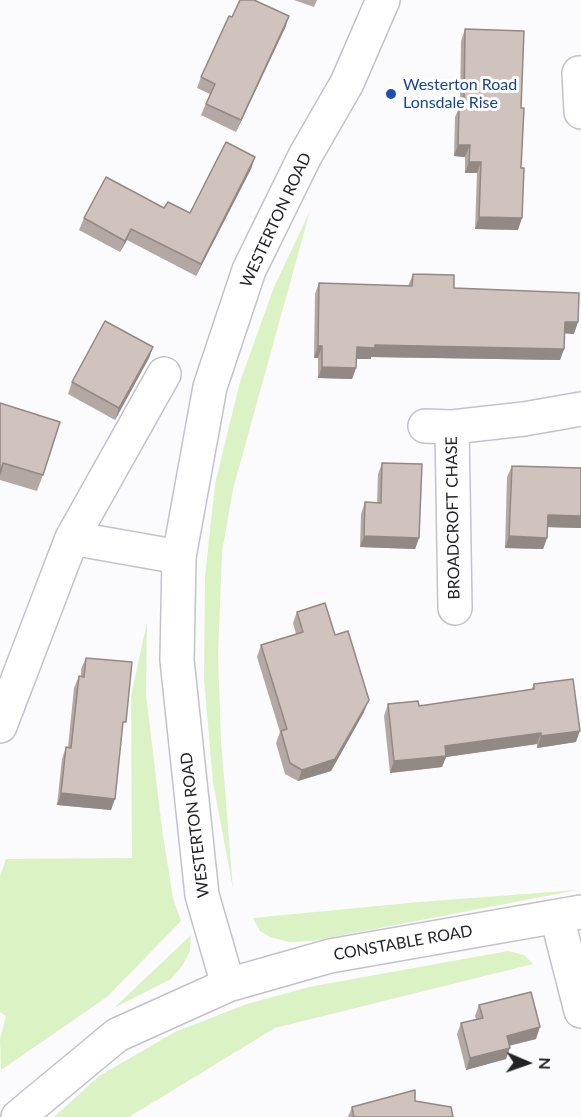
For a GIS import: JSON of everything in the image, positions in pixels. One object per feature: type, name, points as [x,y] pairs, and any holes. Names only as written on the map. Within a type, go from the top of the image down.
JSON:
[{"type":"street","name":"WESTERTON ROAD","points":[[228,985],[202,895],[177,660],[179,557],[210,387],[249,270],[305,156],[348,83],[383,0]]},
{"type":"street","points":[[0,726],[72,538],[164,374]]},
{"type":"street","name":"BROADCROFT CHASE","points":[[455,609],[439,427],[524,419],[581,409]]},
{"type":"street","points":[[72,538],[179,557]]},
{"type":"street","points":[[569,914],[581,1011]]},
{"type":"street","name":"CONSTABLE ROAD","points":[[228,985],[330,956],[569,914]]},
{"type":"street","points":[[18,1117],[117,1035],[228,985]]},
{"type":"green space","points":[[310,211],[233,489],[222,552],[218,656],[221,740],[233,889],[213,782],[204,679],[205,577],[215,484],[240,382],[274,287]]},
{"type":"green space","points":[[147,622],[146,694],[162,829],[173,898],[181,921],[107,997],[1,1070],[0,1039],[6,1016],[0,1012],[0,876],[6,859],[132,858],[131,696]]},
{"type":"green space","points":[[578,890],[312,941],[289,942],[270,937],[260,931],[253,918],[419,902]]},
{"type":"green space","points":[[191,935],[190,951],[182,966],[171,979],[114,1008]]},
{"type":"green space","points":[[508,951],[524,955],[533,964],[275,1028],[129,1117],[54,1117],[99,1076],[175,1032],[247,1004],[309,987]]},
{"type":"building","points":[[240,0],[254,0],[289,16],[241,120],[206,104],[215,84],[201,77],[229,16],[232,17]]},
{"type":"building","points":[[465,29],[524,31],[521,108],[524,108],[521,168],[524,168],[522,218],[479,217],[481,162],[469,162],[470,145],[458,145],[459,106],[464,106]]},
{"type":"building","points":[[226,142],[255,157],[201,264],[131,229],[125,241],[84,218],[106,177],[164,208],[168,202],[190,213]]},
{"type":"building","points":[[413,274],[454,275],[454,288],[579,293],[578,322],[565,322],[564,349],[375,345],[375,348],[357,347],[356,368],[322,367],[322,346],[318,346],[319,283],[412,286]]},
{"type":"building","points":[[105,321],[153,347],[119,408],[72,382]]},
{"type":"building","points":[[0,403],[60,422],[43,475],[3,463],[0,474]]},
{"type":"building","points":[[382,463],[422,464],[419,538],[364,536],[365,502],[381,503]]},
{"type":"building","points":[[512,466],[581,468],[581,516],[548,515],[547,538],[509,536]]},
{"type":"building","points":[[325,603],[335,635],[348,631],[369,700],[335,759],[302,770],[290,763],[281,731],[287,729],[261,645],[303,632],[297,612]]},
{"type":"building","points":[[86,658],[132,662],[115,799],[61,793],[66,747],[71,748],[79,676],[84,677]]},
{"type":"building","points":[[573,679],[580,731],[541,736],[541,733],[445,746],[446,756],[394,761],[388,704],[418,701],[419,706],[534,689],[534,684]]},
{"type":"building","points":[[531,992],[540,1027],[507,1036],[510,1048],[470,1058],[461,1023],[483,1018],[479,1005]]},
{"type":"building","points":[[415,1090],[415,1101],[451,1107],[453,1117],[354,1117],[352,1107]]},
{"type":"place","name":"Westerton Road Lonsdale Rise","points":[[391,94]]}]
